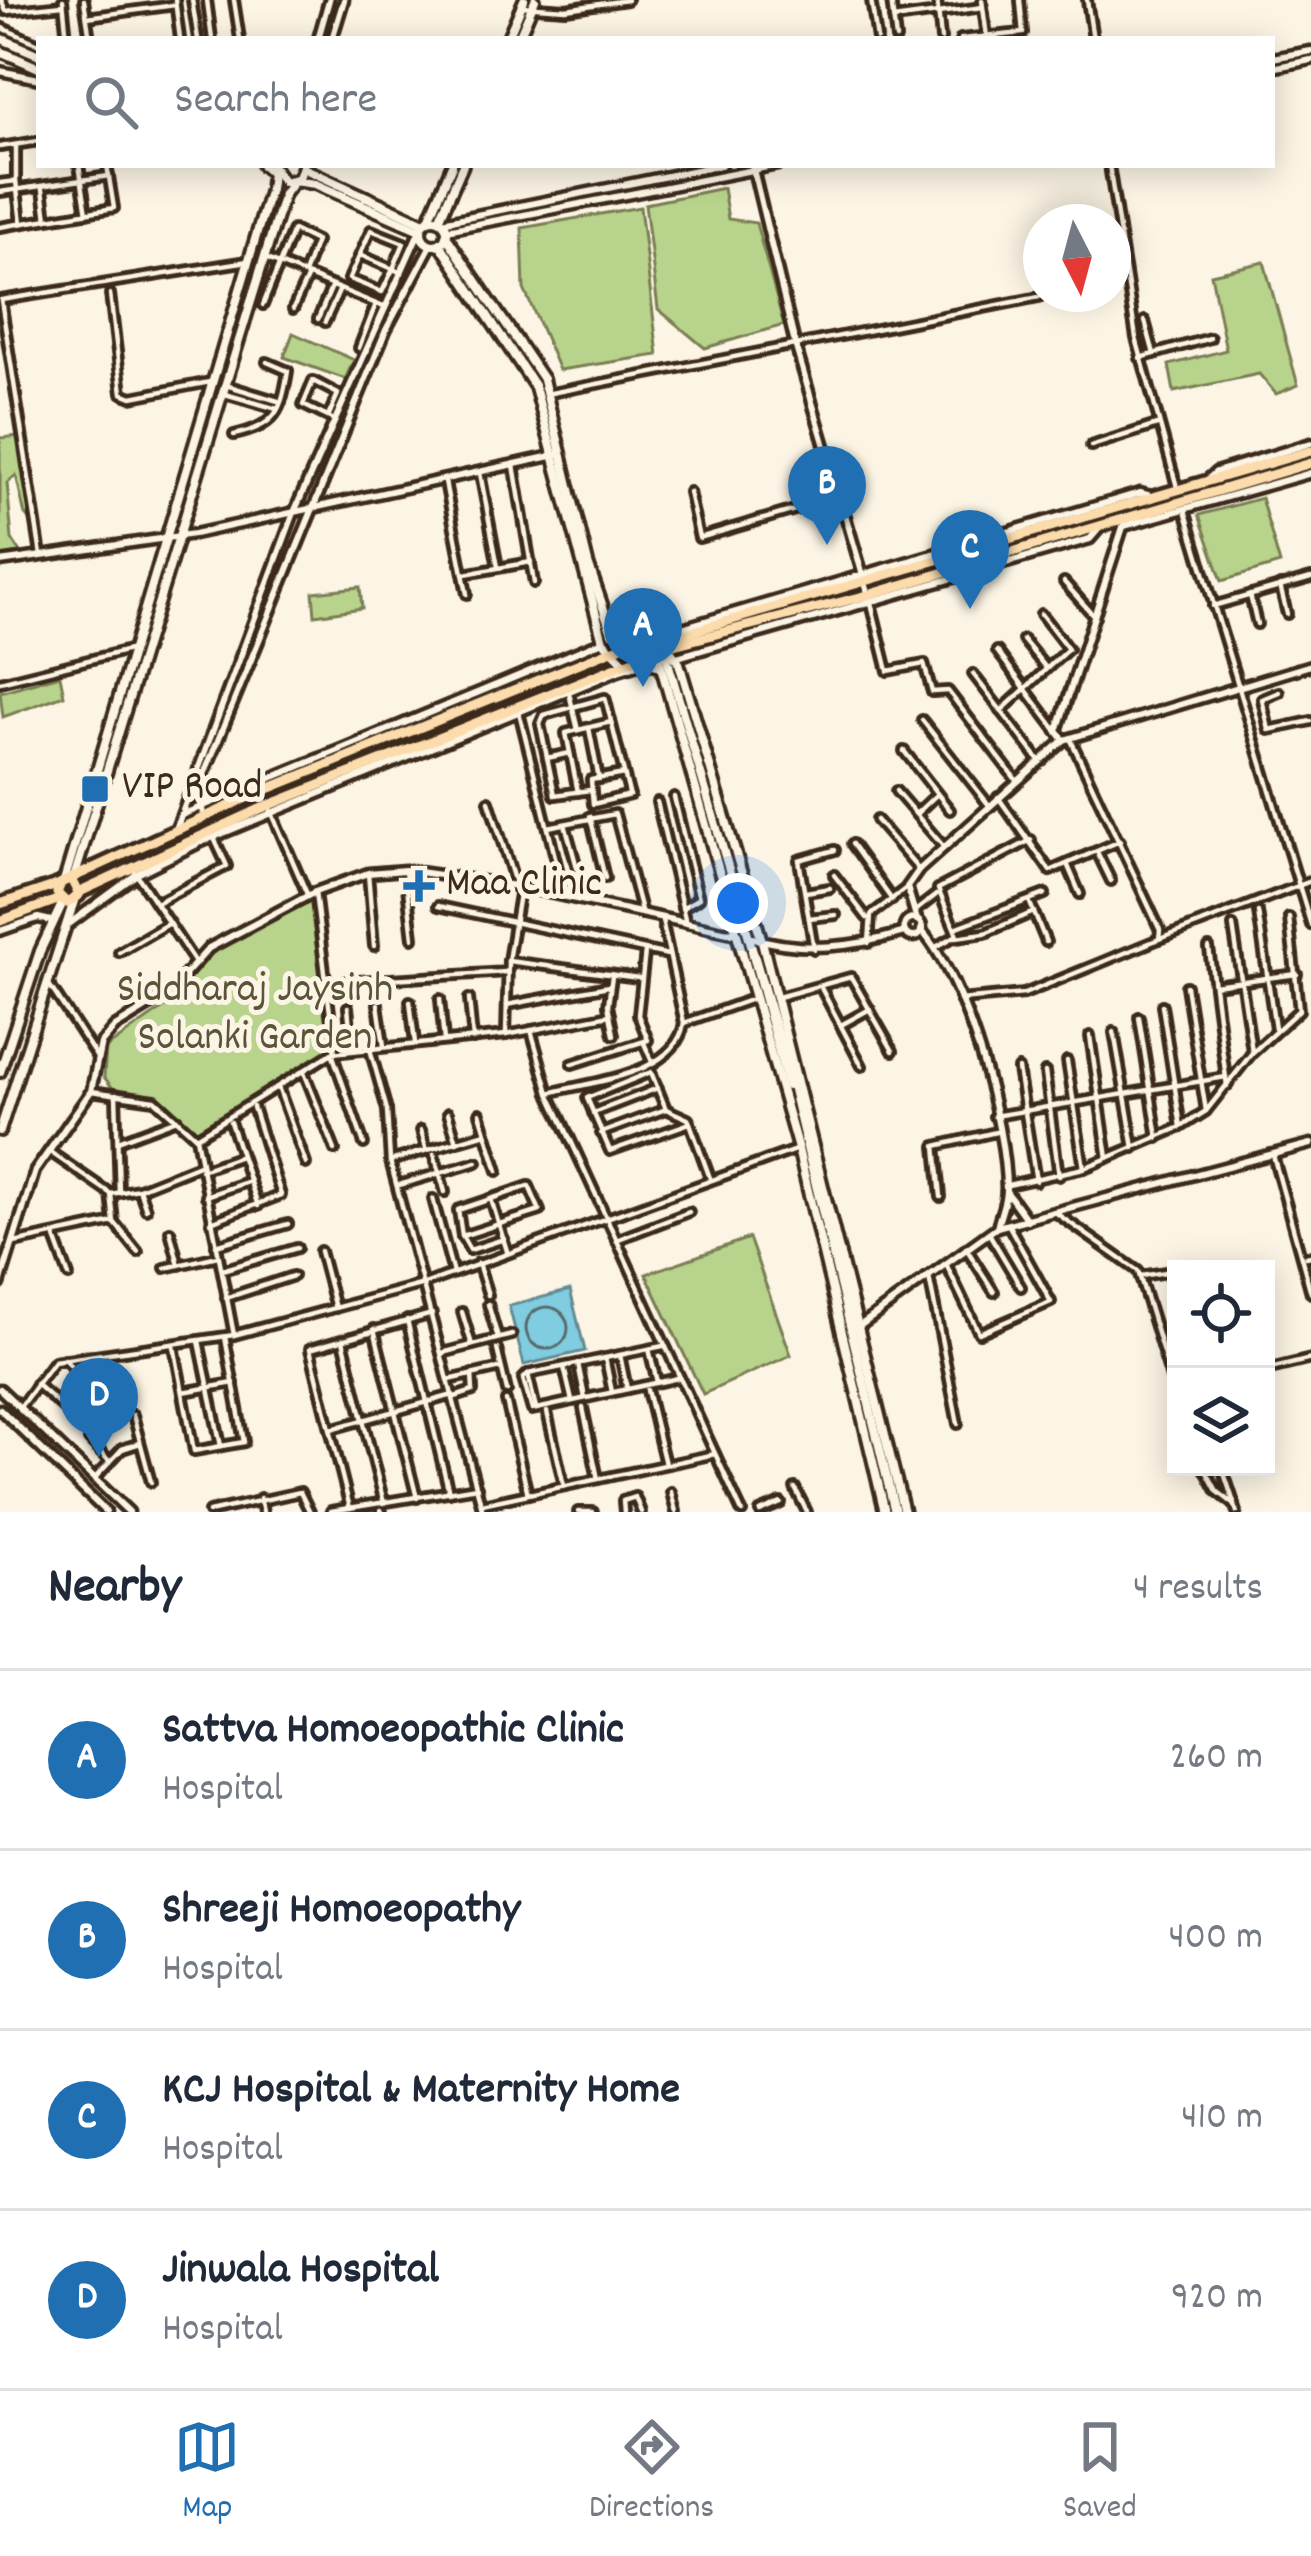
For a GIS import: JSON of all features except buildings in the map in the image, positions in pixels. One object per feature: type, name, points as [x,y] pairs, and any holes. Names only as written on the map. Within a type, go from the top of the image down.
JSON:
[{"type":"main road","points":[[509,36],[528,3]]},
{"type":"main road","points":[[519,36],[528,3]]},
{"type":"main road","points":[[0,38],[36,54]]},
{"type":"main road","points":[[0,51],[36,67]]},
{"type":"main road","points":[[69,899],[65,882],[181,536],[284,194],[302,168]]},
{"type":"main road","points":[[307,168],[435,230],[534,359],[547,394],[556,455],[605,646],[625,663]]},
{"type":"main road","points":[[435,230],[451,168]]},
{"type":"main road","points":[[435,230],[462,168]]},
{"type":"main road","points":[[272,169],[284,182],[314,184],[435,230],[524,366],[612,633],[663,645]]},
{"type":"main road","points":[[0,1131],[69,924],[65,882],[272,169]]},
{"type":"main road","points":[[866,589],[1156,497],[1182,500],[1204,482],[1311,447]]},
{"type":"main road","points":[[0,921],[69,899],[663,645],[1119,524],[1182,500],[1311,463]]},
{"type":"main road","points":[[0,904],[65,882],[116,853],[176,829],[202,811],[605,646],[663,645]]},
{"type":"main road","points":[[663,645],[662,667],[798,1149],[893,1512]]},
{"type":"main road","points":[[663,645],[791,1091],[893,1512]]},
{"type":"main road","points":[[663,645],[762,941],[861,1324],[893,1512]]},
{"type":"main road","points":[[0,1072],[51,921],[69,899]]},
{"type":"street","points":[[1,0],[6,11],[63,2],[67,36]]},
{"type":"street","points":[[84,0],[90,36]]},
{"type":"street","points":[[192,0],[198,36]]},
{"type":"street","points":[[207,0],[212,36]]},
{"type":"street","points":[[234,0],[240,36]]},
{"type":"street","points":[[319,36],[329,0]]},
{"type":"street","points":[[333,36],[344,0]]},
{"type":"street","points":[[528,3],[627,0]]},
{"type":"street","points":[[873,0],[877,36]]},
{"type":"street","points":[[891,0],[896,36]]},
{"type":"street","points":[[937,0],[941,36]]},
{"type":"street","points":[[996,36],[1023,33],[1020,0]]},
{"type":"street","points":[[1088,0],[1093,36]]},
{"type":"street","points":[[87,17],[175,3],[180,36]]},
{"type":"street","points":[[893,19],[983,4],[987,36]]},
{"type":"street","points":[[0,27],[36,43]]},
{"type":"street","points":[[1275,62],[1311,55]]},
{"type":"street","points":[[0,70],[36,78]]},
{"type":"street","points":[[0,147],[36,142]]},
{"type":"street","points":[[16,145],[21,223]]},
{"type":"street","points":[[79,168],[87,212]]},
{"type":"street","points":[[0,226],[114,208],[108,168]]},
{"type":"street","points":[[331,418],[386,308],[397,271],[404,243],[371,230],[349,279],[382,292],[397,271],[435,230],[708,168]]},
{"type":"street","points":[[435,230],[748,168]]},
{"type":"street","points":[[753,168],[795,344],[889,670],[924,664],[932,692],[948,691],[1016,781]]},
{"type":"street","points":[[1109,168],[1140,358],[1157,425],[1311,925]]},
{"type":"street","points":[[0,193],[109,176]]},
{"type":"street","points":[[0,183],[16,181]]},
{"type":"street","points":[[42,186],[47,219]]},
{"type":"street","points":[[263,305],[293,230],[316,241],[293,308]]},
{"type":"street","points":[[181,815],[202,811],[196,794],[312,504],[386,330],[435,230]]},
{"type":"street","points":[[360,254],[397,271]]},
{"type":"street","points":[[265,258],[386,308]]},
{"type":"street","points":[[41,555],[0,301],[248,261]]},
{"type":"street","points":[[332,286],[321,321],[340,289]]},
{"type":"street","points":[[110,294],[122,393],[132,397],[211,382]]},
{"type":"street","points":[[547,394],[1023,300]]},
{"type":"street","points":[[358,348],[376,304]]},
{"type":"street","points":[[1144,321],[1154,354]]},
{"type":"street","points":[[1140,358],[1210,338]]},
{"type":"street","points":[[233,435],[266,428],[278,405],[288,371],[267,362]]},
{"type":"street","points":[[176,829],[331,418],[338,394],[314,381],[303,405],[331,418]]},
{"type":"street","points":[[225,389],[278,405]]},
{"type":"street","points":[[1091,446],[1157,425]]},
{"type":"street","points":[[0,562],[181,536],[312,504],[556,455]]},
{"type":"street","points":[[513,464],[534,583]]},
{"type":"street","points":[[479,471],[498,567]]},
{"type":"street","points":[[1182,500],[1311,473]]},
{"type":"street","points":[[444,478],[466,594]]},
{"type":"street","points":[[688,492],[699,538],[839,497]]},
{"type":"street","points":[[1057,731],[1095,617],[1119,524]]},
{"type":"street","points":[[463,574],[530,562]]},
{"type":"street","points":[[1214,606],[1311,578]]},
{"type":"street","points":[[1064,582],[1095,617]]},
{"type":"street","points":[[1280,586],[1287,614]]},
{"type":"street","points":[[663,645],[866,589]]},
{"type":"street","points":[[1250,595],[1257,624]]},
{"type":"street","points":[[1001,711],[1047,671],[1068,644],[1041,614]]},
{"type":"street","points":[[1023,640],[1047,671]]},
{"type":"street","points":[[0,682],[130,650]]},
{"type":"street","points":[[997,652],[1067,739],[1120,841],[1159,939]]},
{"type":"street","points":[[470,728],[644,663],[662,667]]},
{"type":"street","points":[[868,919],[907,887],[943,846],[1067,739],[1311,665]]},
{"type":"street","points":[[973,674],[1040,762]]},
{"type":"street","points":[[1279,692],[1262,698],[1269,730],[1311,721]]},
{"type":"street","points":[[569,693],[578,730]]},
{"type":"street","points":[[590,790],[555,795],[541,717],[605,698],[624,774],[628,798],[595,805],[591,780],[624,774]]},
{"type":"street","points":[[518,712],[565,897]]},
{"type":"street","points":[[922,720],[989,805]]},
{"type":"street","points":[[578,792],[566,733],[611,722]]},
{"type":"street","points":[[589,728],[599,779]]},
{"type":"street","points":[[904,752],[950,810]]},
{"type":"street","points":[[547,758],[570,753]]},
{"type":"street","points":[[896,791],[943,846]]},
{"type":"street","points":[[916,814],[936,795]]},
{"type":"street","points":[[674,797],[699,898],[682,908]]},
{"type":"street","points":[[998,797],[1031,840],[1046,869],[1068,866],[1120,841]]},
{"type":"street","points":[[489,801],[519,887],[507,972],[506,1035]]},
{"type":"street","points":[[657,802],[686,923]]},
{"type":"street","points":[[270,810],[312,894],[334,1053],[364,1144]]},
{"type":"street","points":[[548,827],[590,816],[617,816],[642,914]]},
{"type":"street","points":[[590,816],[605,878]]},
{"type":"street","points":[[877,820],[919,870]]},
{"type":"street","points":[[564,823],[578,871]]},
{"type":"street","points":[[156,903],[227,866],[212,834]]},
{"type":"street","points":[[904,932],[906,922],[961,873],[1031,840]]},
{"type":"street","points":[[852,844],[892,900]]},
{"type":"street","points":[[814,949],[801,858],[835,850]]},
{"type":"street","points":[[1097,852],[1112,881]]},
{"type":"street","points":[[1068,866],[1080,894]]},
{"type":"street","points":[[69,924],[134,870],[194,961]]},
{"type":"street","points":[[405,870],[413,938]]},
{"type":"street","points":[[0,1284],[35,1171],[92,1091],[98,1058],[115,1027],[167,994],[194,961],[312,894],[368,873],[405,870],[519,887],[814,949],[869,943],[904,932],[915,937],[921,930]]},
{"type":"street","points":[[368,873],[374,946]]},
{"type":"street","points":[[834,875],[868,919],[869,943]]},
{"type":"street","points":[[961,1000],[1024,994],[1311,880]]},
{"type":"street","points":[[907,887],[921,930],[936,947],[961,1000],[994,1116],[1005,1188],[997,1227]]},
{"type":"street","points":[[804,892],[830,888]]},
{"type":"street","points":[[954,928],[1045,894]]},
{"type":"street","points":[[936,895],[956,937]]},
{"type":"street","points":[[1029,900],[1046,942]]},
{"type":"street","points":[[438,906],[668,955]]},
{"type":"street","points":[[936,947],[1034,912]]},
{"type":"street","points":[[1258,912],[1274,1028]]},
{"type":"street","points":[[808,918],[836,915]]},
{"type":"street","points":[[0,931],[38,918],[51,921]]},
{"type":"street","points":[[1005,1188],[1084,1168],[1158,1138],[1206,1112],[1274,1028],[1299,1010],[1289,918]]},
{"type":"street","points":[[549,1093],[652,1064],[677,1042],[684,1023],[662,919]]},
{"type":"street","points":[[119,952],[169,923]]},
{"type":"street","points":[[1233,926],[1252,1053]]},
{"type":"street","points":[[1209,947],[1227,1087]]},
{"type":"street","points":[[572,1064],[648,1038],[638,1015],[645,952]]},
{"type":"street","points":[[508,961],[642,978]]},
{"type":"street","points":[[325,983],[507,972]]},
{"type":"street","points":[[1214,985],[1297,974]]},
{"type":"street","points":[[612,975],[614,1035]]},
{"type":"street","points":[[776,997],[851,977],[893,1051]]},
{"type":"street","points":[[47,981],[98,1058]]},
{"type":"street","points":[[819,984],[862,1066]]},
{"type":"street","points":[[507,1005],[609,986]]},
{"type":"street","points":[[1186,986],[1206,1112]]},
{"type":"street","points":[[684,1023],[755,998]]},
{"type":"street","points":[[440,999],[445,1042]]},
{"type":"street","points":[[469,999],[473,1039]]},
{"type":"street","points":[[410,1001],[415,1045]]},
{"type":"street","points":[[378,1004],[384,1048]]},
{"type":"street","points":[[1162,1005],[1181,1126]]},
{"type":"street","points":[[348,1007],[352,1051]]},
{"type":"street","points":[[841,1025],[870,1009]]},
{"type":"street","points":[[196,1137],[230,1122],[334,1053],[506,1035],[610,1015]]},
{"type":"street","points":[[1139,1017],[1158,1138]]},
{"type":"street","points":[[531,1030],[549,1093],[742,1512]]},
{"type":"street","points":[[1114,1032],[1134,1148]]},
{"type":"street","points":[[1090,1036],[1108,1158]]},
{"type":"street","points":[[644,1043],[652,1064]]},
{"type":"street","points":[[370,1049],[387,1110],[390,1161],[483,1508],[715,1454]]},
{"type":"street","points":[[1067,1061],[1084,1168]]},
{"type":"street","points":[[1018,1069],[1036,1181]]},
{"type":"street","points":[[303,1070],[335,1150]]},
{"type":"street","points":[[690,1124],[612,1152],[592,1113],[590,1094],[649,1072],[666,1109],[690,1124],[710,1179]]},
{"type":"street","points":[[1045,1072],[1059,1176]]},
{"type":"street","points":[[994,1116],[1226,1077]]},
{"type":"street","points":[[278,1087],[306,1164]]},
{"type":"street","points":[[592,1113],[658,1088]]},
{"type":"street","points":[[92,1091],[154,1100],[196,1137],[234,1335]]},
{"type":"street","points":[[116,1094],[114,1222],[138,1252]]},
{"type":"street","points":[[211,1222],[282,1193],[252,1106]]},
{"type":"street","points":[[601,1133],[666,1109]]},
{"type":"street","points":[[448,1113],[457,1142]]},
{"type":"street","points":[[480,1113],[498,1171]]},
{"type":"street","points":[[118,1141],[177,1120]]},
{"type":"street","points":[[230,1122],[258,1206]]},
{"type":"street","points":[[421,1130],[427,1150]]},
{"type":"street","points":[[941,1197],[936,1146],[996,1132]]},
{"type":"street","points":[[390,1161],[486,1133]]},
{"type":"street","points":[[861,1324],[997,1227],[1311,1144]]},
{"type":"street","points":[[19,1408],[51,1363],[234,1335],[424,1284],[798,1149]]},
{"type":"street","points":[[48,1150],[115,1194],[241,1156]]},
{"type":"street","points":[[434,1154],[446,1192]]},
{"type":"street","points":[[1273,1155],[1311,1293]]},
{"type":"street","points":[[399,1185],[477,1162]]},
{"type":"street","points":[[206,1196],[250,1181]]},
{"type":"street","points":[[462,1236],[540,1211],[529,1186],[458,1210],[462,1236],[470,1250],[504,1239]]},
{"type":"street","points":[[1005,1188],[1027,1220]]},
{"type":"street","points":[[140,1189],[146,1210]]},
{"type":"street","points":[[434,1199],[453,1273]]},
{"type":"street","points":[[491,1199],[508,1252]]},
{"type":"street","points":[[614,1240],[689,1212]]},
{"type":"street","points":[[1056,1213],[1131,1262],[1142,1276],[1168,1368]]},
{"type":"street","points":[[14,1244],[114,1222]]},
{"type":"street","points":[[215,1245],[288,1224]]},
{"type":"street","points":[[946,1264],[979,1333],[1052,1302],[1008,1224]]},
{"type":"street","points":[[170,1231],[179,1265]]},
{"type":"street","points":[[988,1233],[1022,1286]]},
{"type":"street","points":[[56,1238],[69,1276]]},
{"type":"street","points":[[220,1270],[297,1248]]},
{"type":"street","points":[[966,1248],[994,1292]]},
{"type":"street","points":[[320,1251],[334,1308]]},
{"type":"street","points":[[165,1268],[218,1256]]},
{"type":"street","points":[[478,1263],[488,1295]]},
{"type":"street","points":[[1142,1276],[1167,1273]]},
{"type":"street","points":[[226,1298],[292,1276]]},
{"type":"street","points":[[928,1276],[958,1424]]},
{"type":"street","points":[[488,1304],[498,1339]]},
{"type":"street","points":[[462,1312],[472,1346]]},
{"type":"street","points":[[350,1508],[310,1349],[432,1314]]},
{"type":"street","points":[[407,1320],[449,1492]]},
{"type":"street","points":[[374,1329],[417,1498]]},
{"type":"street","points":[[442,1353],[512,1335]]},
{"type":"street","points":[[174,1346],[194,1451],[244,1442],[225,1336]]},
{"type":"street","points":[[343,1338],[382,1508]]},
{"type":"street","points":[[199,1341],[221,1446]]},
{"type":"street","points":[[663,1346],[528,1375],[523,1378],[530,1407],[678,1378]]},
{"type":"street","points":[[496,1348],[507,1390]]},
{"type":"street","points":[[649,1349],[657,1382]]},
{"type":"street","points":[[620,1355],[627,1389]]},
{"type":"street","points":[[605,1358],[612,1393]]},
{"type":"street","points":[[1274,1368],[1311,1358]]},
{"type":"street","points":[[64,1359],[110,1406],[129,1413],[151,1482]]},
{"type":"street","points":[[578,1364],[585,1398]]},
{"type":"street","points":[[564,1367],[572,1401]]},
{"type":"street","points":[[449,1379],[501,1368]]},
{"type":"street","points":[[331,1429],[473,1391],[472,1374]]},
{"type":"street","points":[[183,1392],[234,1383]]},
{"type":"street","points":[[36,1384],[84,1426]]},
{"type":"street","points":[[0,1389],[129,1512]]},
{"type":"street","points":[[647,1390],[665,1464]]},
{"type":"street","points":[[506,1401],[528,1494]]},
{"type":"street","points":[[0,1408],[106,1512]]},
{"type":"street","points":[[583,1408],[598,1479]]},
{"type":"street","points":[[547,1412],[564,1486]]},
{"type":"street","points":[[89,1440],[110,1462]]},
{"type":"street","points":[[94,1479],[122,1449],[140,1444]]},
{"type":"street","points":[[1208,1476],[1216,1491],[1236,1509]]},
{"type":"street","points":[[1225,1476],[1236,1509]]},
{"type":"street","points":[[332,1511],[382,1508],[477,1487]]},
{"type":"street","points":[[796,1489],[807,1512]]},
{"type":"street","points":[[209,1512],[300,1492],[310,1512]]},
{"type":"street","points":[[671,1492],[676,1512]]},
{"type":"street","points":[[624,1512],[624,1500],[635,1497],[640,1512]]},
{"type":"street","points":[[260,1498],[263,1512]]},
{"type":"street","points":[[760,1512],[781,1503]]},
{"type":"street","points":[[578,1512],[592,1512]]},
{"type":"green space","points":[[723,188],[728,219],[756,223],[784,325],[705,348],[658,309],[645,204]]},
{"type":"green space","points":[[640,207],[658,355],[559,370],[524,289],[522,228]]},
{"type":"green space","points":[[1264,262],[1298,385],[1276,394],[1259,374],[1174,392],[1169,365],[1226,350],[1211,274]]},
{"type":"green space","points":[[293,333],[354,360],[345,379],[284,357]]},
{"type":"green space","points":[[20,436],[33,523],[25,515],[16,475],[7,483],[12,539],[21,553],[0,557],[0,438]]},
{"type":"green space","points":[[1261,498],[1280,564],[1222,581],[1199,515]]},
{"type":"green space","points":[[360,587],[362,608],[315,615],[313,592]]},
{"type":"green space","points":[[60,675],[64,695],[3,717],[0,692]]},
{"type":"green space","name":"Siddharaj Jaysinh Solanki Garden","points":[[316,898],[335,1053],[196,1137],[155,1098],[119,1096],[104,1077],[106,1048],[168,1005],[213,952]]},
{"type":"green space","points":[[749,1238],[791,1355],[703,1394],[646,1274]]},
{"type":"water","points":[[570,1290],[585,1351],[524,1365],[509,1306]]},
{"type":"place","name":"Shreeji Homoeopathy","points":[[827,545]]},
{"type":"place","name":"KCJ Hospital & Maternity Home","points":[[970,609]]},
{"type":"place","name":"Sattva Homoeopathic Clinic","points":[[643,687]]},
{"type":"place","name":"VIP Road","points":[[95,789]]},
{"type":"place","name":"Maa Clinic","points":[[419,886]]},
{"type":"place","name":"Jinwala Hospital","points":[[99,1457]]}]
